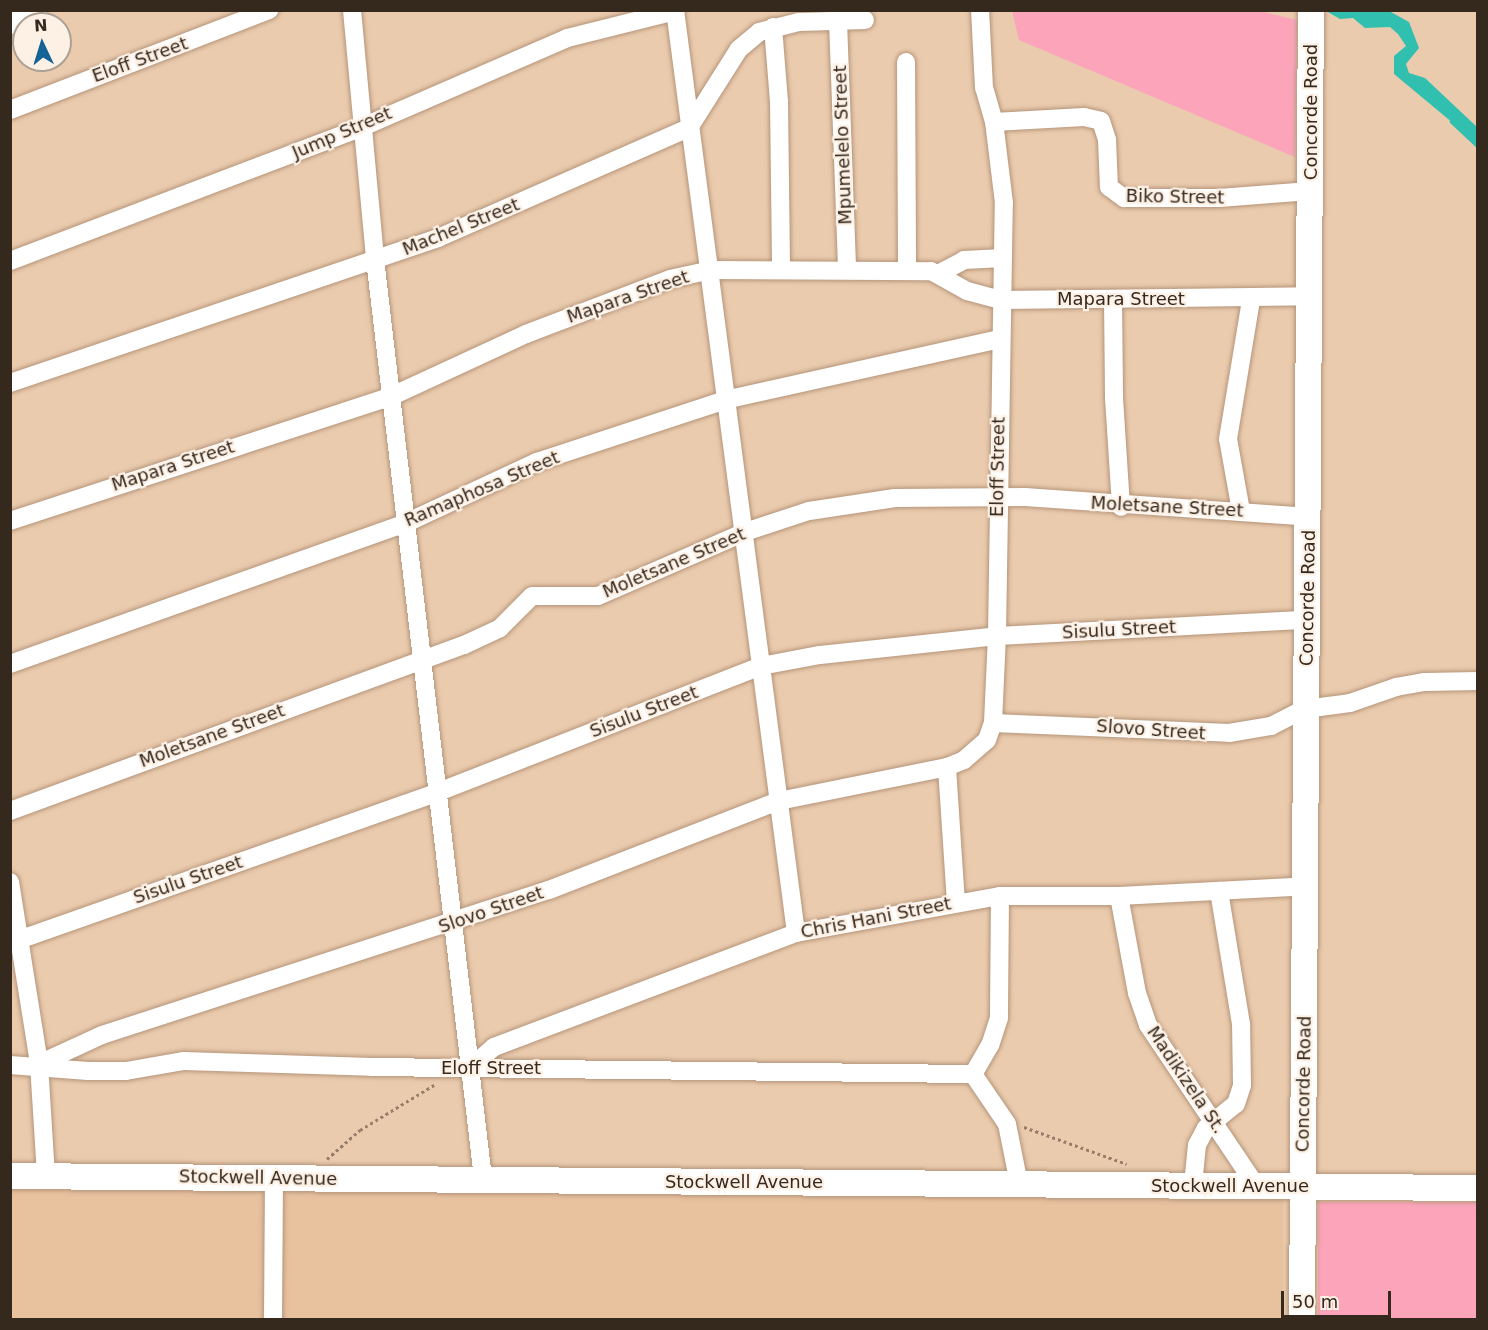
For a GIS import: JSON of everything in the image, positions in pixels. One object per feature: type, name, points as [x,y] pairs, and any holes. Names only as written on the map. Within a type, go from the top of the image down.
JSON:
[{"type":"highway","points":[[10,18],[31,10]]},
{"type":"street","name":"Eloff Street","points":[[10,110],[269,10]]},
{"type":"street","points":[[352,10],[366,126],[375,259],[455,923],[483,1179]]},
{"type":"street","name":"Eloff Street","points":[[947,767],[977,751],[987,740],[993,723],[997,636],[999,339],[1004,192],[994,122],[984,88],[980,10]]},
{"type":"street","points":[[675,11],[689,128],[729,399],[796,933]]},
{"type":"street","name":"Jump Street","points":[[10,261],[366,126],[567,38],[675,11]]},
{"type":"street","name":"Concorde Road","points":[[1302,1320],[1307,886],[1305,709],[1310,517],[1311,15]]},
{"type":"street","points":[[689,128],[744,42],[773,27],[810,16],[838,21],[865,20]]},
{"type":"street","name":"Mpumelelo Street","points":[[838,21],[847,269]]},
{"type":"street","points":[[773,27],[779,102],[781,270]]},
{"type":"street","points":[[906,62],[908,270]]},
{"type":"street","name":"Biko Street","points":[[994,122],[1084,117],[1101,122],[1107,140],[1109,187],[1124,198],[1238,198],[1310,191]]},
{"type":"street","name":"Machel Street","points":[[10,383],[449,234],[689,128]]},
{"type":"street","points":[[940,273],[964,260],[1003,258]]},
{"type":"street","name":"Mapara Street","points":[[10,521],[392,396],[526,334],[670,279],[711,270],[847,269],[940,273],[967,291],[1001,300],[1251,300],[1311,296]]},
{"type":"street","points":[[1113,299],[1114,398],[1121,507]]},
{"type":"street","points":[[1241,511],[1228,440],[1251,300]]},
{"type":"street","name":"Ramaphosa Street","points":[[10,664],[406,523],[537,462],[729,399],[999,339]]},
{"type":"street","name":"Moletsane Street","points":[[10,811],[500,628],[532,596],[598,596],[745,532],[809,512],[869,500],[998,497],[1059,498],[1121,507],[1241,511],[1310,517]]},
{"type":"street","name":"Sisulu Street","points":[[15,941],[438,792],[761,666],[820,655],[997,636],[1307,620]]},
{"type":"street","name":"Slovo Street","points":[[993,723],[1150,727],[1208,735],[1271,726],[1305,709],[1350,703],[1396,687],[1425,682],[1478,681]]},
{"type":"street","points":[[947,767],[956,903]]},
{"type":"street","name":"Slovo Street","points":[[39,1064],[102,1035],[455,923],[779,801],[947,767]]},
{"type":"street","points":[[10,882],[15,941],[39,1064],[46,1176]]},
{"type":"street","name":"Chris Hani Street","points":[[471,1067],[494,1047],[796,933],[1000,896],[1119,896],[1307,886]]},
{"type":"street","points":[[1192,1185],[1197,1145],[1214,1122],[1236,1104],[1243,1071],[1241,1024],[1219,891]]},
{"type":"street","points":[[1000,896],[999,1018],[990,1045],[973,1074],[1004,1116],[1019,1184]]},
{"type":"street","name":"Madikizela St.","points":[[1119,896],[1142,1010],[1156,1040],[1256,1186]]},
{"type":"street","name":"Eloff Street","points":[[10,1065],[39,1064],[88,1071],[126,1071],[184,1061],[973,1074]]},
{"type":"street","name":"Stockwell Avenue","points":[[10,1176],[1478,1188]]},
{"type":"street","points":[[273,1320],[274,1178]]},
{"type":"path","points":[[304,1178],[360,1130],[441,1081]]},
{"type":"path","points":[[1004,1116],[1040,1135],[1133,1166]]},
{"type":"shaded area","points":[[1256,10],[1297,20],[1295,157],[1019,40],[1012,11]]},
{"type":"shaded area","points":[[11,1188],[1283,1188],[1283,1320],[11,1320]]},
{"type":"shaded area","points":[[1318,1202],[1477,1202],[1477,1319],[1318,1319]]},
{"type":"water","points":[[1326,11],[1389,11],[1409,22],[1419,48],[1406,64],[1409,73],[1425,78],[1477,127],[1477,143],[1394,74],[1394,56],[1406,46],[1390,27],[1365,28],[1353,18],[1340,19]]},
{"type":"waterway","points":[[1452,121],[1478,145]]}]
